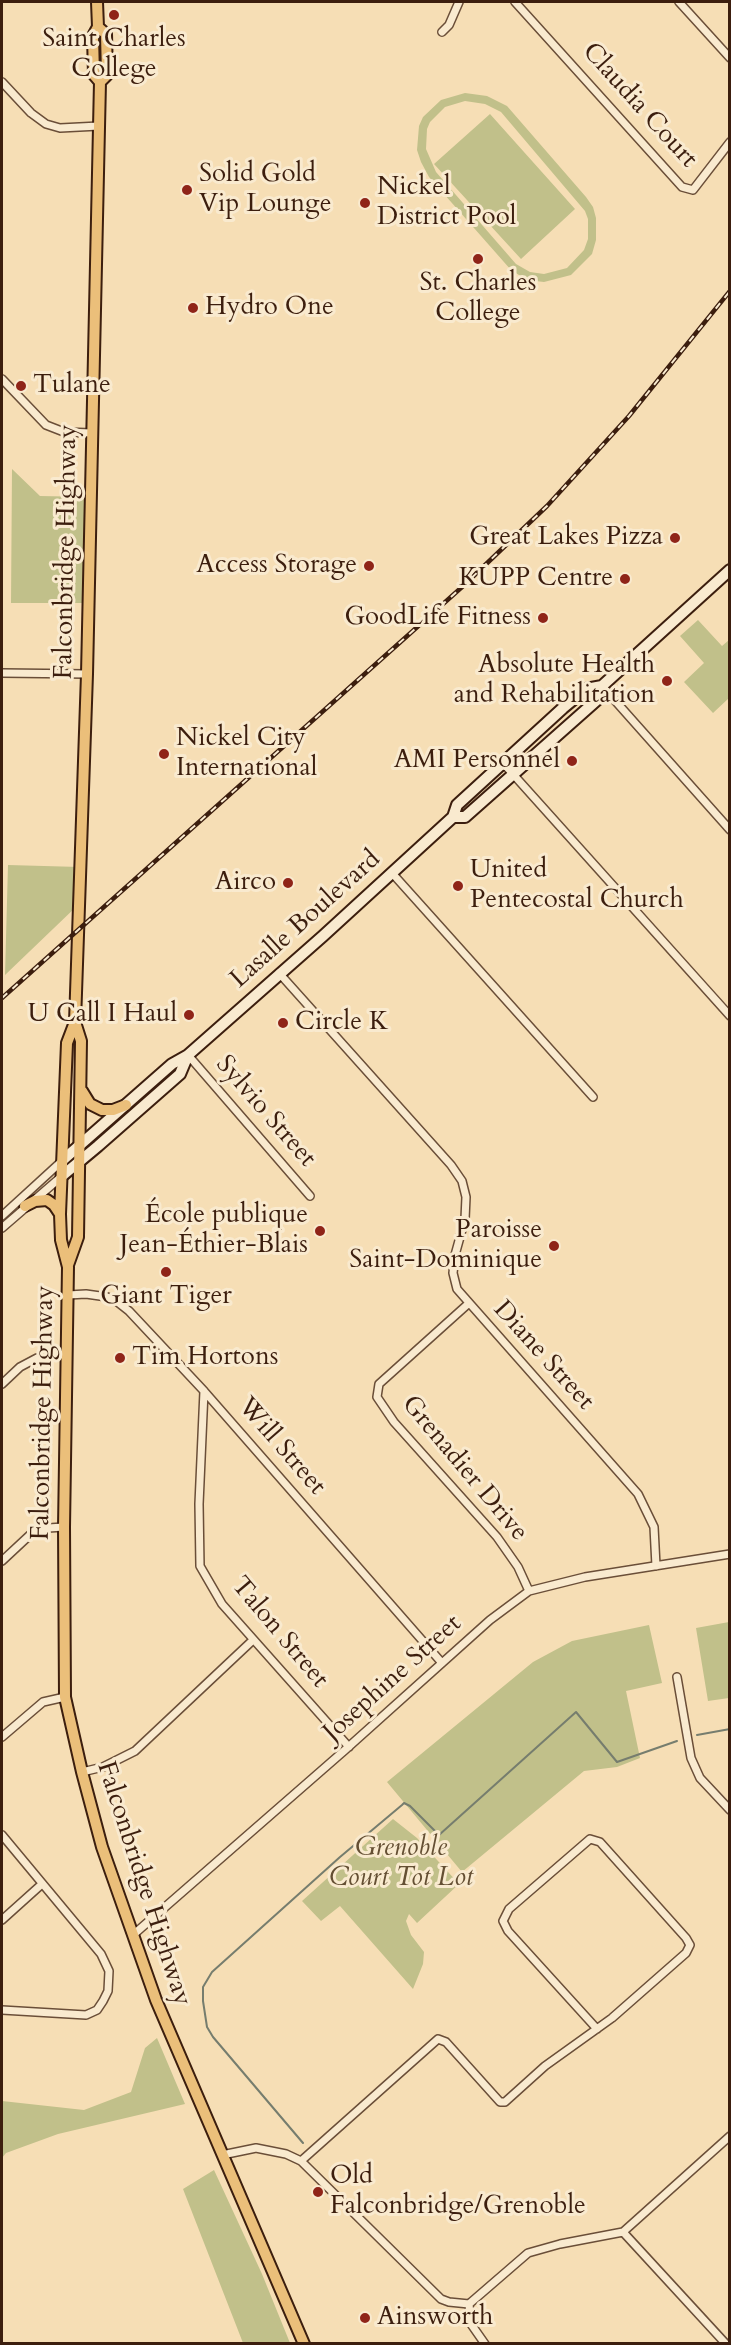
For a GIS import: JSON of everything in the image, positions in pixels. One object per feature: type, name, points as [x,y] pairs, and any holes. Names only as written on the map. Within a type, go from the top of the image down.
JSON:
[{"type":"main road","name":"Falconbridge Highway","points":[[98,2],[98,27],[106,34],[106,75],[99,82],[87,674],[75,1022],[68,1042],[60,1214],[61,1239],[68,1267],[64,1527],[65,1696],[81,1772],[102,1847],[156,2000],[304,2343]]},
{"type":"main road","name":"Lasalle Boulevard","points":[[453,817],[465,817],[597,700],[602,686],[729,570]]},
{"type":"main road","name":"Lasalle Boulevard","points":[[64,1159],[172,1064],[188,1055],[392,873],[453,817],[457,805],[586,688],[602,686]]},
{"type":"main road","name":"Falconbridge Highway","points":[[68,1267],[78,1237],[81,1041],[75,1022]]},
{"type":"main road","name":"Lasalle Boulevard","points":[[62,1176],[180,1074],[188,1055]]},
{"type":"main road","points":[[81,1089],[86,1099],[95,1107],[113,1110],[126,1105]]},
{"type":"main road","points":[[25,1206],[42,1199],[52,1203],[60,1214]]},
{"type":"street","points":[[442,32],[449,25],[459,2]]},
{"type":"street","name":"Claudia Court","points":[[515,2],[682,187],[693,190],[729,142]]},
{"type":"street","points":[[679,2],[729,58]]},
{"type":"street","points":[[2,81],[31,113],[46,124],[60,128],[99,126]]},
{"type":"street","points":[[2,379],[46,425],[64,432],[92,433]]},
{"type":"street","points":[[2,673],[87,674]]},
{"type":"street","points":[[602,686],[729,830]]},
{"type":"street","points":[[503,763],[729,1016]]},
{"type":"street","points":[[392,873],[592,1097]]},
{"type":"street","name":"Diane Street","points":[[279,973],[451,1165],[462,1181],[466,1197],[465,1219],[455,1255],[453,1274],[457,1289],[638,1494],[654,1527],[656,1566]]},
{"type":"street","name":"Sylvio Street","points":[[188,1055],[310,1196]]},
{"type":"street","name":"Lasalle Boulevard","points":[[2,1216],[64,1159]]},
{"type":"street","name":"Lasalle Boulevard","points":[[2,1228],[62,1176]]},
{"type":"street","name":"Will Street","points":[[68,1294],[86,1293],[115,1300],[129,1311],[204,1392],[442,1663]]},
{"type":"street","name":"Grenadier Drive","points":[[468,1304],[379,1384],[377,1397],[394,1422],[497,1537],[518,1567],[529,1591]]},
{"type":"street","points":[[2,1384],[20,1367],[37,1358],[66,1354]]},
{"type":"street","name":"Talon Street","points":[[204,1392],[199,1504],[200,1566],[222,1604],[349,1746]]},
{"type":"street","points":[[2,1561],[32,1533],[48,1528],[64,1527]]},
{"type":"street","name":"Josephine Street","points":[[133,1935],[490,1620],[529,1591],[585,1577],[729,1554]]},
{"type":"street","points":[[81,1772],[103,1767],[135,1752],[253,1640]]},
{"type":"street","points":[[677,1677],[691,1758],[700,1778],[729,1810]]},
{"type":"street","points":[[2,1737],[43,1702],[65,1696]]},
{"type":"street","points":[[2,1835],[101,1954],[110,1971],[108,1991],[103,2001],[97,2010],[86,2015],[2,2010]]},
{"type":"street","points":[[301,2161],[435,2040],[440,2039],[446,2042],[501,2102],[510,2098],[545,2066],[597,2029],[681,1958],[690,1945],[686,1938],[605,1847],[596,1840],[590,1839],[509,1909],[503,1921],[508,1931],[597,2029]]},
{"type":"street","points":[[2,1920],[42,1884]]},
{"type":"street","points":[[222,2155],[256,2148],[286,2154],[301,2161],[433,2292],[449,2302],[469,2304],[528,2253],[560,2244],[623,2232],[729,2136]]},
{"type":"street","points":[[623,2232],[726,2343]]},
{"type":"street","points":[[469,2304],[471,2324],[485,2343]]},
{"type":"green space","points":[[465,93],[487,96],[507,106],[586,197],[593,207],[596,218],[596,240],[592,254],[571,275],[544,282],[527,280],[511,270],[429,177],[417,150],[419,126],[423,117],[441,100]],"holes":[[[465,101],[485,104],[501,112],[585,211],[588,219],[588,239],[584,250],[567,268],[544,274],[530,272],[516,264],[436,172],[426,149],[427,129],[430,122],[445,107]]]},
{"type":"green space","points":[[490,114],[575,209],[521,259],[434,164]]},
{"type":"green space","points":[[12,469],[40,496],[91,497],[89,603],[11,603]]},
{"type":"green space","points":[[698,620],[722,646],[729,640],[729,698],[713,713],[684,682],[704,663],[680,636]]},
{"type":"green space","points":[[8,865],[80,867],[78,905],[5,975]]},
{"type":"green space","points":[[729,1622],[729,1698],[708,1701],[696,1628]]},
{"type":"green space","points":[[649,1625],[662,1683],[626,1691],[640,1758],[617,1767],[584,1771],[462,1872],[387,1782],[533,1662],[572,1641]]},
{"type":"green space","name":"Grenoble Court Tot Lot","points":[[393,1819],[417,1838],[459,1884],[417,1923],[409,1914],[406,1921],[411,1935],[424,1952],[423,1964],[413,1989],[340,1906],[321,1921],[302,1901]]},
{"type":"green space","points":[[157,2038],[185,2104],[58,2134],[6,2153],[2,2158],[2,2101],[84,2110],[131,2092],[145,2048]]},
{"type":"green space","points":[[214,2170],[262,2274],[290,2343],[243,2343],[183,2189]]},
{"type":"waterway","points":[[303,2143],[207,2027],[203,1987],[212,1972],[404,1803],[410,1806],[439,1835],[576,1712],[617,1762],[677,1741]]},
{"type":"waterway","points":[[697,1735],[730,1729]]},
{"type":"railway","points":[[2,998],[462,587],[547,506],[629,416],[730,291]]},
{"type":"place","name":"Saint Charles College","points":[[114,15]]},
{"type":"place","name":"Solid Gold Vip Lounge","points":[[187,190]]},
{"type":"place","name":"Nickel District Pool","points":[[365,203]]},
{"type":"place","name":"St. Charles College","points":[[478,259]]},
{"type":"place","name":"Hydro One","points":[[193,308]]},
{"type":"place","name":"Tulane","points":[[21,386]]},
{"type":"place","name":"Great Lakes Pizza","points":[[675,538]]},
{"type":"place","name":"Access Storage","points":[[369,566]]},
{"type":"place","name":"KUPP Centre","points":[[625,579]]},
{"type":"place","name":"GoodLife Fitness","points":[[543,618]]},
{"type":"place","name":"Absolute Health and Rehabilitation","points":[[667,681]]},
{"type":"place","name":"Nickel City International","points":[[164,754]]},
{"type":"place","name":"AMI Personnel","points":[[572,761]]},
{"type":"place","name":"Airco","points":[[288,883]]},
{"type":"place","name":"United Pentecostal Church","points":[[458,886]]},
{"type":"place","name":"U Call I Haul","points":[[189,1015]]},
{"type":"place","name":"Circle K","points":[[283,1023]]},
{"type":"place","name":"École publique Jean-Éthier-Blais","points":[[320,1231]]},
{"type":"place","name":"Paroisse Saint-Dominique","points":[[554,1246]]},
{"type":"place","name":"Giant Tiger","points":[[166,1272]]},
{"type":"place","name":"Tim Hortons","points":[[120,1358]]},
{"type":"place","name":"Old Falconbridge/Grenoble","points":[[318,2192]]},
{"type":"place","name":"Ainsworth","points":[[365,2318]]}]
